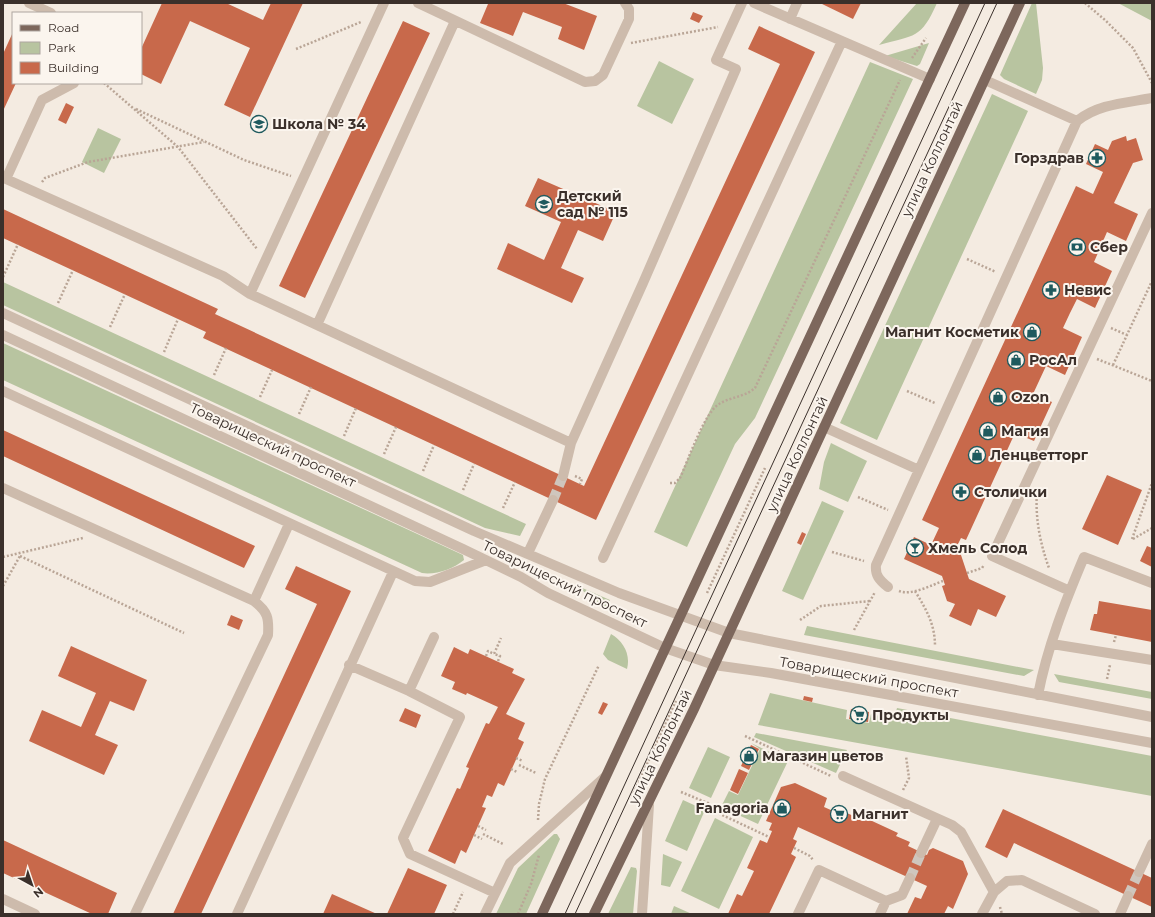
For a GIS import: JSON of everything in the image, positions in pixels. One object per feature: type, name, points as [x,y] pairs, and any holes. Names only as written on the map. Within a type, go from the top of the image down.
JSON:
[{"type":"main road","points":[[542,914],[965,3]]},
{"type":"main road","name":"улица Коллонтай","points":[[594,914],[619,860],[649,805],[1020,3]]},
{"type":"street","points":[[29,3],[49,12]]},
{"type":"street","points":[[250,294],[384,3]]},
{"type":"street","points":[[418,3],[585,82],[595,81],[603,75],[629,18],[629,8],[625,3]]},
{"type":"street","points":[[563,476],[571,443],[643,283],[736,69],[716,60],[742,3]]},
{"type":"street","points":[[754,3],[930,79]]},
{"type":"street","points":[[790,19],[797,3]]},
{"type":"street","points":[[317,325],[455,21]]},
{"type":"street","points":[[603,558],[842,41]]},
{"type":"street","points":[[985,80],[1077,122]]},
{"type":"street","points":[[72,84],[42,100],[5,181],[34,192],[223,276],[250,294],[571,443]]},
{"type":"street","points":[[884,584],[875,573],[876,564],[1077,122],[1087,113],[1100,107],[1152,98]]},
{"type":"street","points":[[1070,591],[992,556],[1152,213]]},
{"type":"street","name":"Товарищеский проспект","points":[[3,313],[467,528],[619,593],[729,633],[1152,717]]},
{"type":"street","name":"Товарищеский проспект","points":[[3,335],[521,576],[548,593],[665,648],[714,665],[771,673],[1152,743]]},
{"type":"street","points":[[3,391],[415,581],[430,582],[486,560]]},
{"type":"street","points":[[824,427],[919,470]]},
{"type":"street","points":[[3,488],[254,601],[264,609],[269,622],[268,636],[135,914]]},
{"type":"street","points":[[528,553],[553,500]]},
{"type":"street","points":[[254,601],[289,524]]},
{"type":"street","points":[[1038,695],[1043,668],[1070,591],[1084,557],[1152,583]]},
{"type":"street","points":[[237,914],[349,665],[393,572]]},
{"type":"street","points":[[409,691],[434,637]]},
{"type":"street","points":[[1052,644],[1152,660]]},
{"type":"street","points":[[349,665],[409,691],[460,717],[403,838],[410,854],[495,893]]},
{"type":"street","points":[[843,776],[952,825],[961,832],[994,892]]},
{"type":"street","points":[[486,914],[510,863],[605,777]]},
{"type":"street","points":[[642,914],[649,805]]},
{"type":"street","points":[[921,853],[937,819]]},
{"type":"street","points":[[1139,872],[1152,844]]},
{"type":"street","points":[[798,914],[819,870],[886,901]]},
{"type":"street","points":[[880,914],[886,901],[902,895],[910,878]]},
{"type":"street","points":[[982,914],[994,892],[1007,881],[1022,880],[1095,914]]},
{"type":"street","points":[[1120,914],[1128,896]]},
{"type":"street","points":[[3,899],[36,914]]},
{"type":"path","points":[[1085,3],[1105,20],[1133,48],[1152,83]]},
{"type":"path","points":[[296,48],[378,15]]},
{"type":"path","points":[[617,46],[733,24]]},
{"type":"path","points":[[670,483],[675,483],[680,478],[711,410],[726,401],[750,392],[755,388],[905,68],[926,38]]},
{"type":"path","points":[[105,84],[178,147],[266,260]]},
{"type":"path","points":[[132,107],[244,160],[303,179]]},
{"type":"path","points":[[34,192],[45,178],[88,162],[206,142]]},
{"type":"path","points":[[3,277],[18,244]]},
{"type":"path","points":[[967,259],[1007,276]]},
{"type":"path","points":[[58,303],[72,270]]},
{"type":"path","points":[[1113,365],[1152,281]]},
{"type":"path","points":[[110,327],[125,294]]},
{"type":"path","points":[[164,352],[178,319]]},
{"type":"path","points":[[214,375],[226,348]]},
{"type":"path","points":[[1085,354],[1152,381]]},
{"type":"path","points":[[260,396],[272,370]]},
{"type":"path","points":[[299,414],[311,387]]},
{"type":"path","points":[[907,391],[947,408]]},
{"type":"path","points":[[344,436],[356,408]]},
{"type":"path","points":[[384,454],[396,427]]},
{"type":"path","points":[[422,472],[434,445]]},
{"type":"path","points":[[463,490],[474,464]]},
{"type":"path","points":[[707,592],[766,467]]},
{"type":"path","points":[[503,508],[515,482]]},
{"type":"path","points":[[1152,483],[1132,539],[1152,528]]},
{"type":"path","points":[[1038,484],[1036,508],[1041,546],[1054,584]]},
{"type":"path","points":[[858,497],[898,515]]},
{"type":"path","points":[[3,557],[20,555],[104,534]]},
{"type":"path","points":[[832,552],[876,564]]},
{"type":"path","points":[[3,586],[20,555]]},
{"type":"path","points":[[20,555],[184,632]]},
{"type":"path","points":[[966,573],[982,568],[992,556]]},
{"type":"path","points":[[854,630],[870,601],[884,584],[903,593],[915,591],[943,581]]},
{"type":"path","points":[[915,591],[930,617],[935,633],[935,646]]},
{"type":"path","points":[[800,620],[821,606],[870,601]]},
{"type":"path","points":[[494,654],[501,638]]},
{"type":"path","points":[[486,656],[488,651],[500,656],[498,661]]},
{"type":"path","points":[[518,914],[537,869],[539,852],[539,804],[545,779],[599,665]]},
{"type":"path","points":[[632,797],[676,701]]},
{"type":"path","points":[[745,736],[834,778],[843,776]]},
{"type":"path","points":[[898,801],[908,778],[906,756]]},
{"type":"path","points":[[516,758],[523,761]]},
{"type":"path","points":[[519,765],[536,773]]},
{"type":"path","points":[[511,769],[518,772]]},
{"type":"path","points":[[681,792],[708,803],[718,813],[769,837]]},
{"type":"path","points":[[478,826],[486,830]]},
{"type":"path","points":[[483,834],[503,844]]},
{"type":"path","points":[[474,835],[482,839]]},
{"type":"path","points":[[794,848],[810,856],[819,870]]},
{"type":"path","points":[[453,914],[468,881]]},
{"type":"green space","points":[[917,3],[937,3],[921,29],[916,34],[909,37],[879,45]]},
{"type":"green space","points":[[1032,3],[1036,3],[1043,68],[1042,80],[1036,94],[1004,79],[1000,75]]},
{"type":"green space","points":[[1118,3],[1152,3],[1152,21]]},
{"type":"green space","points":[[929,43],[920,64],[917,66],[885,56]]},
{"type":"green space","points":[[659,61],[694,79],[672,124],[637,106]]},
{"type":"green space","points":[[870,62],[913,79],[755,418],[735,444],[687,547],[654,532]]},
{"type":"green space","points":[[992,94],[1028,111],[877,440],[840,423]]},
{"type":"green space","points":[[98,128],[121,139],[104,173],[82,162]]},
{"type":"green space","points":[[3,282],[526,524],[520,536],[485,528],[3,305]]},
{"type":"green space","points":[[3,343],[463,555],[464,560],[444,571],[422,573],[3,380]]},
{"type":"green space","points":[[831,443],[867,461],[848,502],[819,489],[824,462]]},
{"type":"green space","points":[[822,501],[844,511],[803,600],[782,591]]},
{"type":"green space","points":[[580,587],[610,600],[606,608],[579,588]]},
{"type":"green space","points":[[807,626],[1034,670],[1024,676],[804,635]]},
{"type":"green space","points":[[611,634],[619,640],[625,648],[628,658],[627,669],[608,660],[603,654]]},
{"type":"green space","points":[[1054,674],[1152,692],[1152,699],[1059,682]]},
{"type":"green space","points":[[770,693],[847,710],[846,719],[869,723],[871,714],[894,719],[897,708],[1152,756],[1152,796],[758,725]]},
{"type":"green space","points":[[756,733],[847,750],[836,773],[754,737]]},
{"type":"green space","points":[[751,743],[788,761],[758,824],[721,807],[729,791],[738,795],[760,749]]},
{"type":"green space","points":[[708,747],[730,757],[711,798],[689,788]]},
{"type":"green space","points":[[683,800],[705,810],[687,851],[665,841]]},
{"type":"green space","points":[[715,818],[753,837],[719,909],[681,891]]},
{"type":"green space","points":[[554,834],[557,834],[560,839],[526,914],[496,914],[518,868]]},
{"type":"green space","points":[[663,854],[682,862],[670,887],[661,885]]},
{"type":"green space","points":[[631,867],[636,868],[637,871],[633,914],[608,914]]},
{"type":"green space","points":[[674,906],[692,914],[671,914]]},
{"type":"building","points":[[162,3],[226,3],[263,20],[271,3],[303,3],[250,117],[224,105],[250,48],[190,21],[161,84],[142,74],[142,47]]},
{"type":"building","points":[[485,3],[563,3],[597,16],[584,50],[558,39],[562,27],[523,12],[513,36],[480,23],[488,4]]},
{"type":"building","points":[[820,3],[861,3],[853,19]]},
{"type":"building","points":[[693,12],[703,16],[699,23],[690,19]]},
{"type":"building","points":[[403,21],[430,33],[305,298],[279,286]]},
{"type":"building","points":[[759,26],[815,52],[596,520],[203,338],[206,332],[3,238],[3,209],[218,309],[215,314],[584,486],[780,64],[748,49]]},
{"type":"building","points":[[12,34],[12,84],[16,84],[3,111],[3,54]]},
{"type":"building","points":[[66,103],[74,107],[66,124],[58,120]]},
{"type":"building","points":[[1126,136],[1127,141],[1136,138],[1143,160],[1133,163],[1114,203],[1138,214],[1126,241],[1107,232],[1094,262],[1112,271],[1095,308],[1077,299],[1063,328],[1082,337],[1065,375],[1046,366],[1033,394],[1052,402],[1034,441],[1015,433],[966,540],[961,538],[955,550],[960,552],[969,579],[1006,596],[996,617],[978,609],[971,626],[949,616],[955,604],[947,601],[942,586],[945,585],[942,576],[904,559],[914,537],[931,545],[939,528],[922,520],[1076,186],[1093,194],[1103,172],[1086,164],[1095,144],[1108,150],[1112,141]]},
{"type":"building","points":[[538,178],[616,212],[603,241],[578,230],[561,268],[584,278],[572,303],[497,269],[508,243],[544,260],[561,222],[525,206]]},
{"type":"building","points":[[3,430],[255,546],[244,568],[3,456]]},
{"type":"building","points":[[1107,475],[1142,490],[1118,545],[1082,529]]},
{"type":"building","points":[[802,532],[806,534],[801,545],[797,543]]},
{"type":"building","points":[[1147,546],[1152,548],[1152,567],[1140,561]]},
{"type":"building","points":[[296,566],[351,591],[201,914],[173,914],[317,604],[285,589]]},
{"type":"building","points":[[1099,601],[1152,610],[1152,642],[1090,630],[1094,614],[1097,614]]},
{"type":"building","points":[[231,615],[243,620],[239,630],[227,625]]},
{"type":"building","points":[[71,646],[147,680],[134,711],[110,701],[95,735],[118,745],[104,775],[29,741],[42,710],[81,727],[96,693],[58,676]]},
{"type":"building","points":[[454,647],[468,654],[470,649],[514,669],[512,673],[525,679],[506,714],[525,723],[518,739],[524,742],[504,786],[498,783],[492,797],[487,795],[482,807],[486,808],[466,853],[461,850],[455,864],[428,851],[457,788],[460,789],[469,768],[466,767],[486,723],[489,724],[498,707],[467,693],[466,695],[452,689],[455,682],[441,676]]},
{"type":"building","points":[[804,696],[813,698],[812,702],[803,700]]},
{"type":"building","points":[[603,702],[608,704],[602,715],[598,713]]},
{"type":"building","points":[[405,708],[421,715],[416,728],[399,721]]},
{"type":"building","name":"Продукты","points":[[851,709],[869,712],[868,722],[849,719]]},
{"type":"building","points":[[751,745],[759,749],[749,770],[741,766]]},
{"type":"building","points":[[739,769],[748,773],[738,794],[730,790]]},
{"type":"building","points":[[795,783],[827,798],[824,807],[840,814],[842,811],[856,817],[857,814],[898,833],[896,836],[910,842],[908,846],[927,855],[929,850],[933,848],[963,861],[968,874],[953,909],[948,906],[944,914],[907,914],[915,897],[921,899],[927,886],[798,827],[793,839],[797,841],[791,854],[796,857],[769,914],[728,914],[737,894],[742,896],[754,871],[747,868],[760,840],[767,843],[772,831],[769,830],[772,823],[766,821],[781,787]]},
{"type":"building","points":[[1003,809],[1152,878],[1152,907],[1014,843],[1007,858],[985,847]]},
{"type":"building","points":[[3,840],[117,893],[108,914],[92,914],[3,873]]},
{"type":"building","points":[[408,868],[447,885],[434,914],[387,914]]},
{"type":"building","points":[[332,894],[377,914],[323,914]]},
{"type":"tunnel","points":[[553,500],[563,476]]},
{"type":"tunnel","points":[[910,878],[921,853]]},
{"type":"tunnel","points":[[1128,896],[1139,872]]},
{"type":"tram line","points":[[565,914],[985,3]]},
{"type":"tram line","points":[[575,914],[997,3]]},
{"type":"place","name":"Школа № 34","points":[[259,124]]},
{"type":"place","name":"Горздрав","points":[[1097,158]]},
{"type":"place","name":"Детский сад № 115","points":[[544,204]]},
{"type":"place","name":"Сбер","points":[[1077,247]]},
{"type":"place","name":"Невис","points":[[1051,290]]},
{"type":"place","name":"Магнит Косметик","points":[[1032,332]]},
{"type":"place","name":"РосАл","points":[[1016,360]]},
{"type":"place","name":"Ozon","points":[[998,397]]},
{"type":"place","name":"Магия","points":[[988,431]]},
{"type":"place","name":"Ленцветторг","points":[[977,455]]},
{"type":"place","name":"Столички","points":[[961,492]]},
{"type":"place","name":"Хмель Солод","points":[[915,548]]},
{"type":"place","name":"Продукты","points":[[859,715]]},
{"type":"place","name":"Магазин цветов","points":[[749,756]]},
{"type":"place","name":"Fanagoria","points":[[782,808]]},
{"type":"place","name":"Магнит","points":[[839,814]]}]
